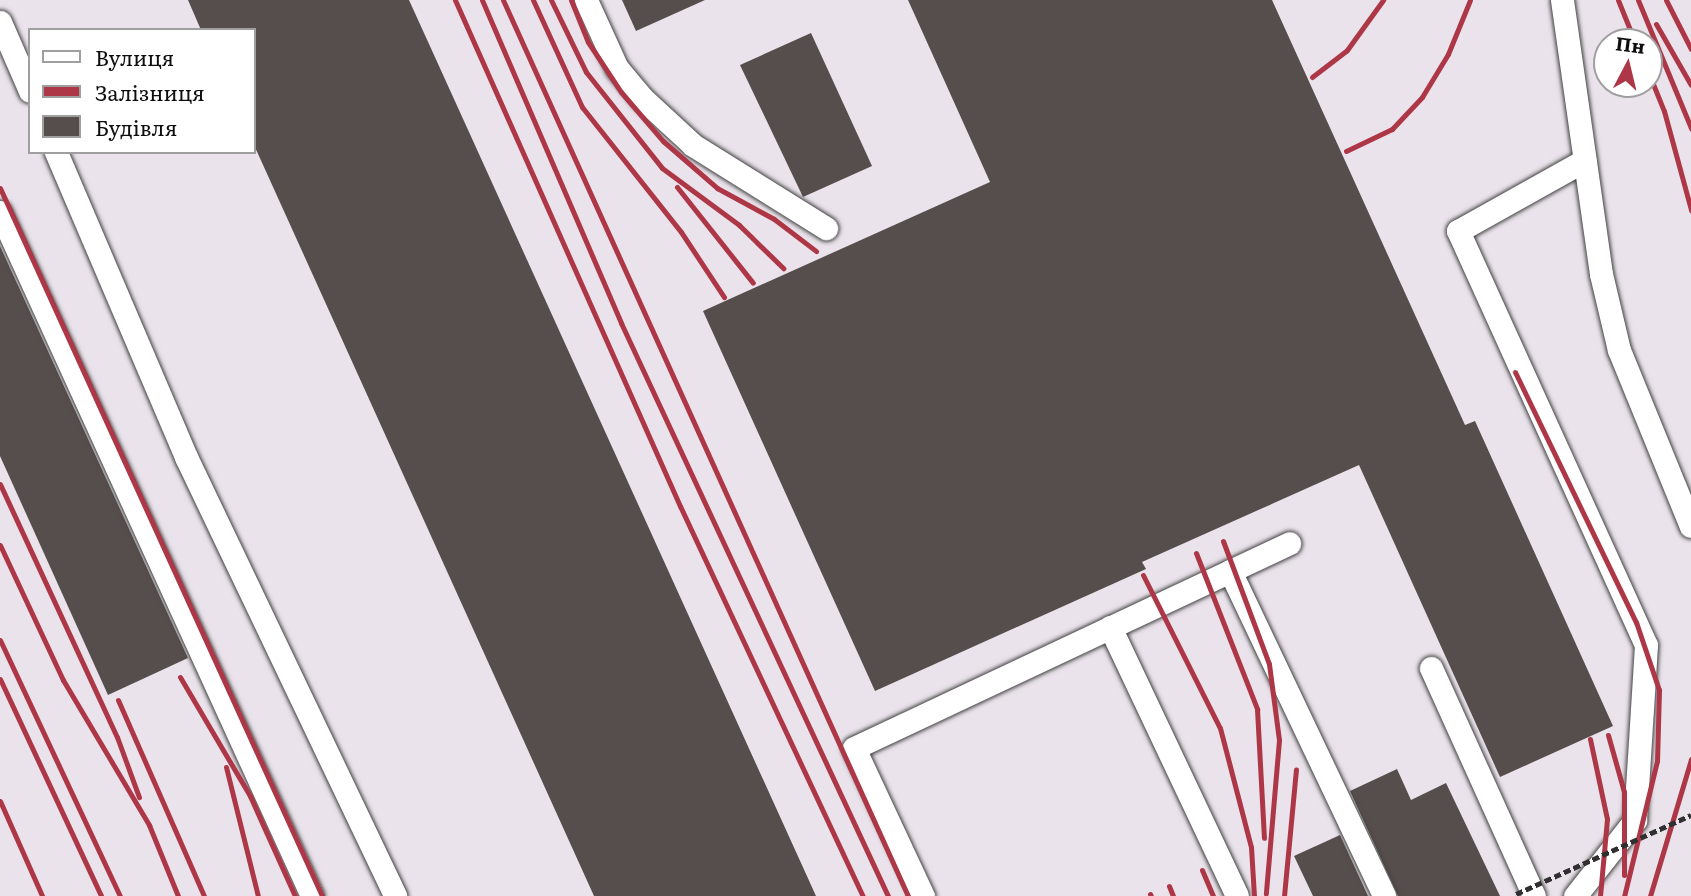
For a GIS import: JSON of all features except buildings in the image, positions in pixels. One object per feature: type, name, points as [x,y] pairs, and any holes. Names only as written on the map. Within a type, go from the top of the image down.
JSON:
[{"type":"lane","points":[[586,0],[617,68],[641,97],[693,145],[826,228]]},
{"type":"lane","points":[[1562,0],[1601,274],[1619,350],[1691,526]]},
{"type":"lane","points":[[0,22],[28,86]]},
{"type":"lane","points":[[57,154],[186,457],[395,896]]},
{"type":"lane","points":[[1575,896],[1635,820],[1646,645],[1458,231],[1585,160]]},
{"type":"lane","points":[[0,212],[312,896]]},
{"type":"lane","points":[[923,896],[853,748],[1289,543]]},
{"type":"lane","points":[[1230,571],[1384,896]]},
{"type":"lane","points":[[1110,627],[1237,896]]},
{"type":"lane","points":[[1431,668],[1525,895]]},
{"type":"path","points":[[1525,895],[1691,815]]},
{"type":"shaded area","points":[[0,0],[1691,0],[1691,896],[0,896]]},
{"type":"railway","points":[[455,0],[680,506],[863,896]]},
{"type":"railway","points":[[482,0],[621,323],[888,896]]},
{"type":"railway","points":[[503,0],[908,896]]},
{"type":"railway","points":[[533,0],[582,107],[681,232],[724,297]]},
{"type":"railway","points":[[551,0],[586,72],[662,168],[739,225],[783,268]]},
{"type":"railway","points":[[571,0],[588,42],[621,92],[663,141],[717,188],[774,219],[816,251]]},
{"type":"railway","points":[[1312,77],[1347,50],[1383,0]]},
{"type":"railway","points":[[1346,151],[1392,129],[1422,97],[1448,54],[1470,0]]},
{"type":"railway","points":[[1618,0],[1629,28]]},
{"type":"railway","points":[[1638,0],[1691,128]]},
{"type":"railway","points":[[1666,0],[1691,49]]},
{"type":"railway","points":[[1656,24],[1691,85]]},
{"type":"railway","points":[[1659,98],[1691,210]]},
{"type":"railway","points":[[677,187],[753,283]]},
{"type":"railway","points":[[0,188],[322,896]]},
{"type":"railway","points":[[1515,372],[1636,622],[1659,690],[1657,761],[1624,896]]},
{"type":"railway","points":[[0,484],[117,737],[139,797]]},
{"type":"railway","points":[[1223,541],[1269,664],[1279,740],[1266,893]]},
{"type":"railway","points":[[0,545],[63,680],[149,825],[178,896]]},
{"type":"railway","points":[[1196,553],[1257,709],[1264,838]]},
{"type":"railway","points":[[1143,575],[1220,728],[1251,847],[1254,896]]},
{"type":"railway","points":[[0,640],[120,896]]},
{"type":"railway","points":[[180,677],[250,796],[295,896]]},
{"type":"railway","points":[[0,679],[101,896]]},
{"type":"railway","points":[[118,700],[204,896]]},
{"type":"railway","points":[[1608,735],[1624,792],[1624,875]]},
{"type":"railway","points":[[1590,739],[1607,819],[1600,896]]},
{"type":"railway","points":[[1650,896],[1691,759]]},
{"type":"railway","points":[[226,767],[258,896]]},
{"type":"railway","points":[[1284,896],[1296,770]]},
{"type":"railway","points":[[0,801],[42,896]]},
{"type":"railway","points":[[1202,870],[1213,896]]},
{"type":"railway","points":[[1169,886],[1173,896]]}]
